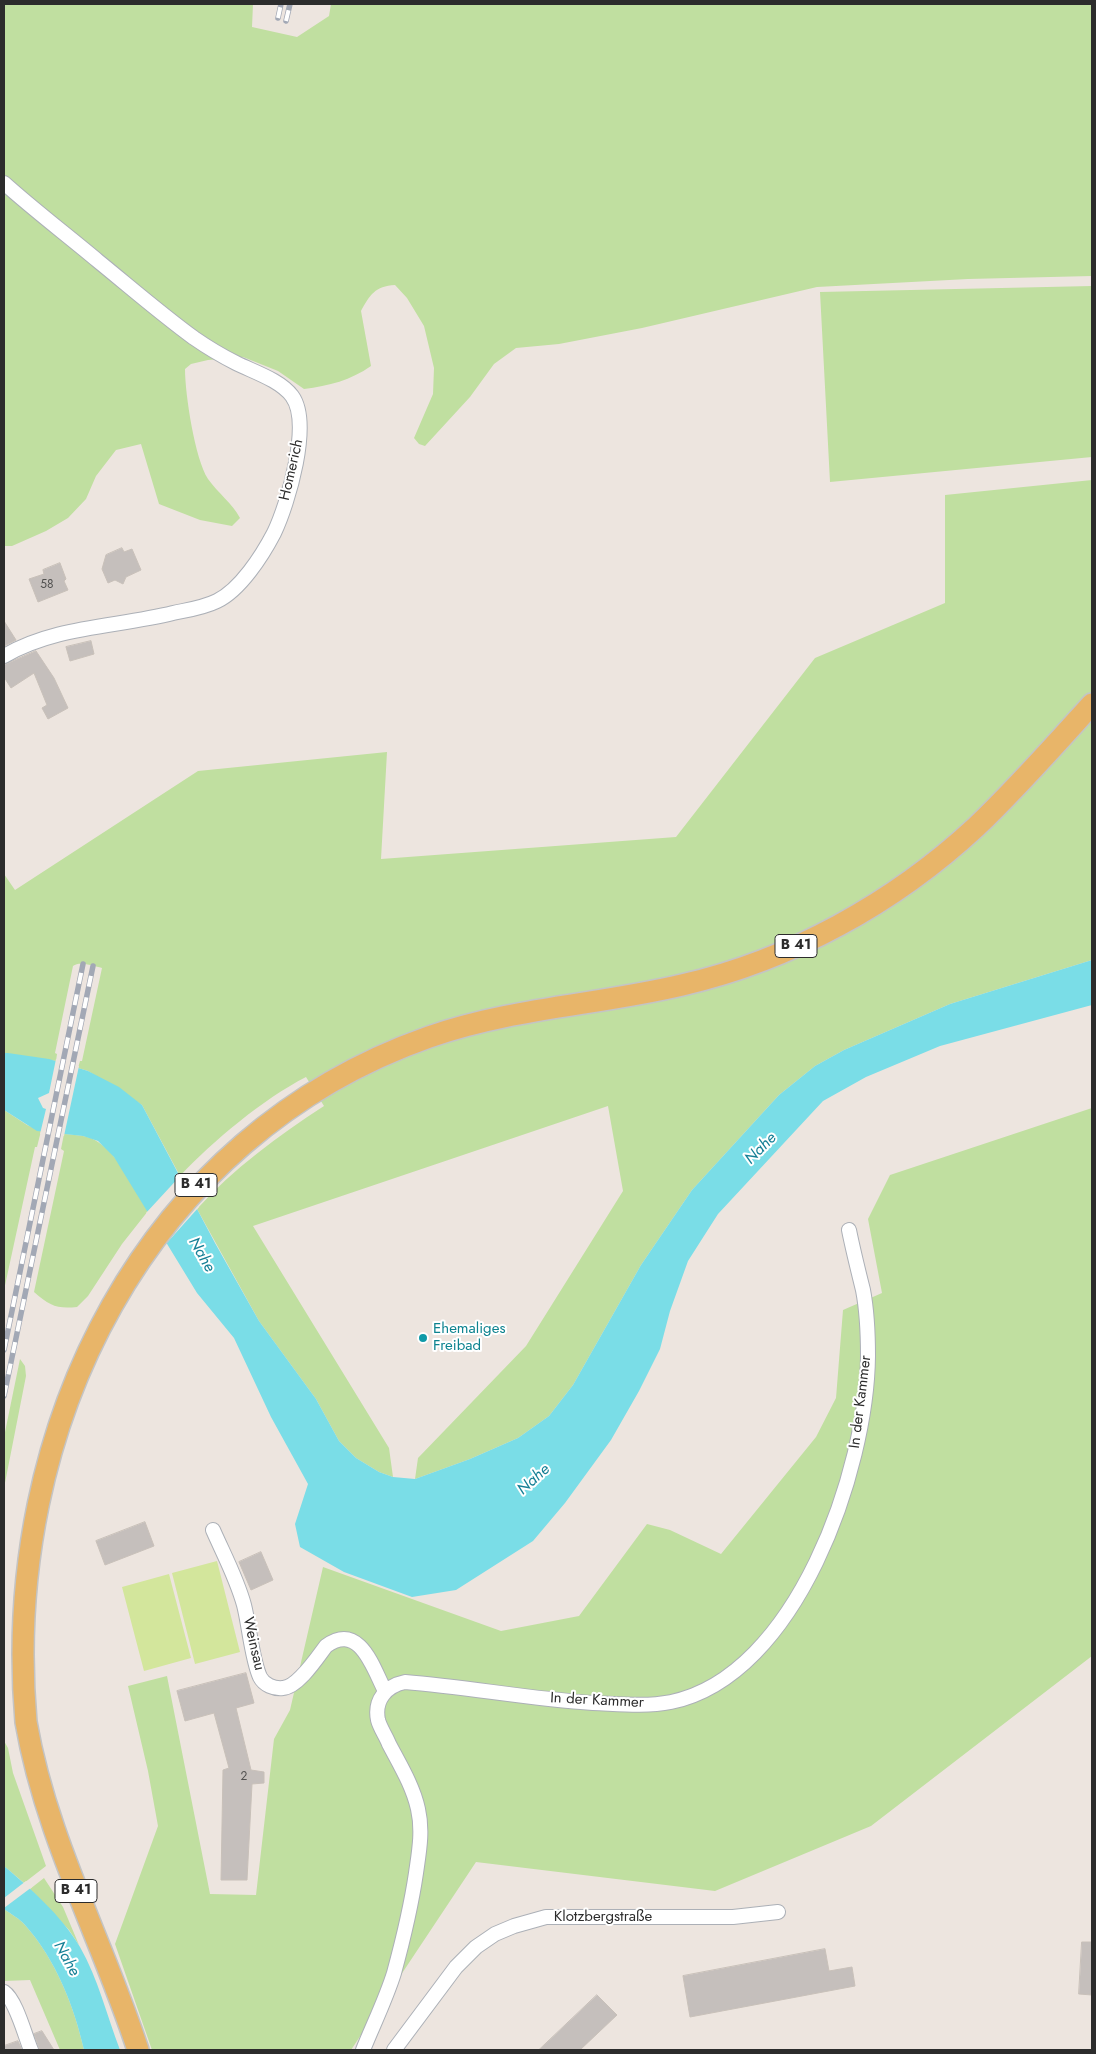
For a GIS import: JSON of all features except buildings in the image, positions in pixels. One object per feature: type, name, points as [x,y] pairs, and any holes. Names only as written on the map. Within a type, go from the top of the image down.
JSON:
[{"type":"main road","name":"B 41","points":[[138,2050],[103,1956],[64,1860],[49,1813],[26,1720],[18,1644],[17,1608],[22,1535],[39,1452],[59,1393],[103,1305],[144,1244],[191,1189],[247,1139],[315,1091],[350,1071],[386,1054],[457,1027],[545,1008],[654,992],[689,984],[757,962],[822,934],[884,898],[948,852],[1005,798],[1092,704]]},
{"type":"street","name":"Homerich","points":[[4,183],[195,339],[233,362],[283,387],[291,394],[298,406],[301,428],[296,459],[284,506],[274,532],[252,569],[229,594],[216,602],[167,615],[58,634],[33,641],[4,656]]},
{"type":"street","name":"In der Kammer","points":[[385,1691],[405,1682],[568,1701],[638,1706],[690,1696],[707,1689],[724,1680],[752,1656],[776,1627],[812,1568],[835,1518],[855,1455],[866,1390],[867,1324],[863,1292],[849,1230]]},
{"type":"street","name":"Weinsau","points":[[213,1530],[238,1586],[258,1670],[264,1682],[281,1689],[292,1685],[326,1646],[331,1642],[343,1639],[361,1646],[385,1691]]},
{"type":"street","points":[[363,2050],[393,1975],[402,1942],[412,1898],[421,1830],[418,1809],[410,1784],[379,1724],[378,1707],[385,1691]]},
{"type":"street","name":"Klotzbergstraße","points":[[394,2050],[456,1967],[482,1943],[495,1934],[514,1926],[546,1917],[733,1917],[778,1912]]},
{"type":"street","points":[[4,1992],[9,1995],[15,2008],[30,2050]]},
{"type":"green space","points":[[4,4],[253,4],[252,27],[297,37],[329,16],[331,4],[1092,4],[1092,276],[968,279],[817,287],[642,328],[559,344],[516,348],[494,364],[470,397],[425,446],[419,444],[414,438],[433,394],[434,368],[424,326],[407,298],[395,285],[383,287],[374,292],[361,311],[371,366],[348,379],[304,389],[278,371],[243,357],[208,360],[191,364],[185,369],[189,410],[199,457],[208,479],[240,518],[232,526],[200,520],[159,504],[141,444],[116,450],[96,476],[86,499],[68,518],[46,531],[12,546],[4,546]]},
{"type":"green space","points":[[1092,286],[1092,457],[830,482],[820,292]]},
{"type":"green space","points":[[1092,480],[1092,960],[950,1004],[844,1050],[815,1066],[779,1095],[692,1190],[641,1265],[573,1385],[549,1416],[518,1438],[470,1459],[415,1479],[418,1458],[526,1346],[623,1191],[608,1106],[253,1226],[389,1448],[393,1477],[379,1472],[356,1458],[339,1441],[316,1399],[259,1321],[197,1209],[257,1153],[324,1106],[306,1077],[273,1097],[239,1122],[180,1176],[142,1105],[88,1071],[78,1068],[80,1061],[82,1061],[102,968],[83,964],[73,966],[55,1053],[57,1054],[56,1061],[4,1053],[4,874],[15,890],[198,771],[387,752],[381,859],[676,837],[815,658],[945,603],[945,495]]},
{"type":"green space","points":[[1092,1108],[1092,1656],[871,1826],[715,1891],[476,1862],[351,2050],[152,2050],[115,1944],[158,1826],[148,1771],[128,1686],[167,1676],[210,1894],[256,1895],[274,1739],[290,1710],[323,1567],[501,1631],[579,1616],[647,1524],[670,1530],[721,1554],[816,1437],[836,1398],[843,1310],[882,1293],[868,1219],[890,1175]]},
{"type":"green space","points":[[4,1110],[27,1125],[41,1131],[37,1147],[35,1147],[4,1290]]},
{"type":"green space","points":[[64,1134],[90,1138],[106,1148],[126,1174],[148,1211],[122,1244],[88,1296],[77,1307],[70,1308],[54,1306],[34,1292],[64,1151],[61,1149]]},
{"type":"green space","points":[[20,1359],[25,1366],[26,1376],[4,1488],[4,1437]]},
{"type":"green space","points":[[217,1561],[240,1652],[195,1664],[172,1573]]},
{"type":"green space","points":[[169,1574],[191,1658],[144,1671],[122,1587]]},
{"type":"green space","points":[[4,1741],[8,1748],[13,1773],[46,1866],[24,1883],[4,1866]]},
{"type":"green space","points":[[44,1878],[63,1907],[79,1945],[69,1930],[30,1889]]},
{"type":"green space","points":[[4,1909],[25,1925],[55,1968],[69,2000],[84,2050],[60,2050],[30,1980],[4,1981]]},
{"type":"water","name":"Nahe","points":[[1092,960],[1092,1005],[940,1046],[866,1077],[823,1101],[718,1214],[688,1261],[670,1311],[660,1349],[639,1391],[611,1440],[565,1503],[533,1541],[456,1590],[412,1597],[344,1572],[300,1547],[295,1524],[308,1484],[271,1417],[234,1338],[197,1293],[114,1157],[98,1141],[83,1136],[37,1131],[4,1110],[4,1053],[49,1059],[88,1071],[119,1087],[142,1105],[215,1243],[259,1321],[316,1399],[339,1441],[356,1458],[379,1472],[393,1477],[415,1479],[470,1459],[518,1438],[549,1416],[573,1385],[641,1265],[692,1190],[779,1095],[815,1066],[844,1050],[950,1004]]},
{"type":"water","name":"Nahe","points":[[4,1866],[55,1913],[80,1947],[97,1984],[120,2050],[84,2050],[69,2000],[55,1968],[25,1925],[4,1909]]},
{"type":"pier","points":[[56,1059],[79,1066],[64,1136],[40,1134],[46,1109],[43,1108],[38,1098],[49,1093]]},
{"type":"pier","points":[[182,1174],[199,1207],[165,1245],[146,1213]]},
{"type":"pier","points":[[26,1881],[32,1887],[4,1908],[4,1898]]},
{"type":"railway","points":[[278,18],[281,4]]},
{"type":"railway","points":[[286,21],[290,4]]},
{"type":"railway","points":[[4,1350],[83,964]]},
{"type":"railway","points":[[4,1396],[93,966]]},
{"type":"place","name":"Ehemaliges Freibad","points":[[423,1338]]}]
